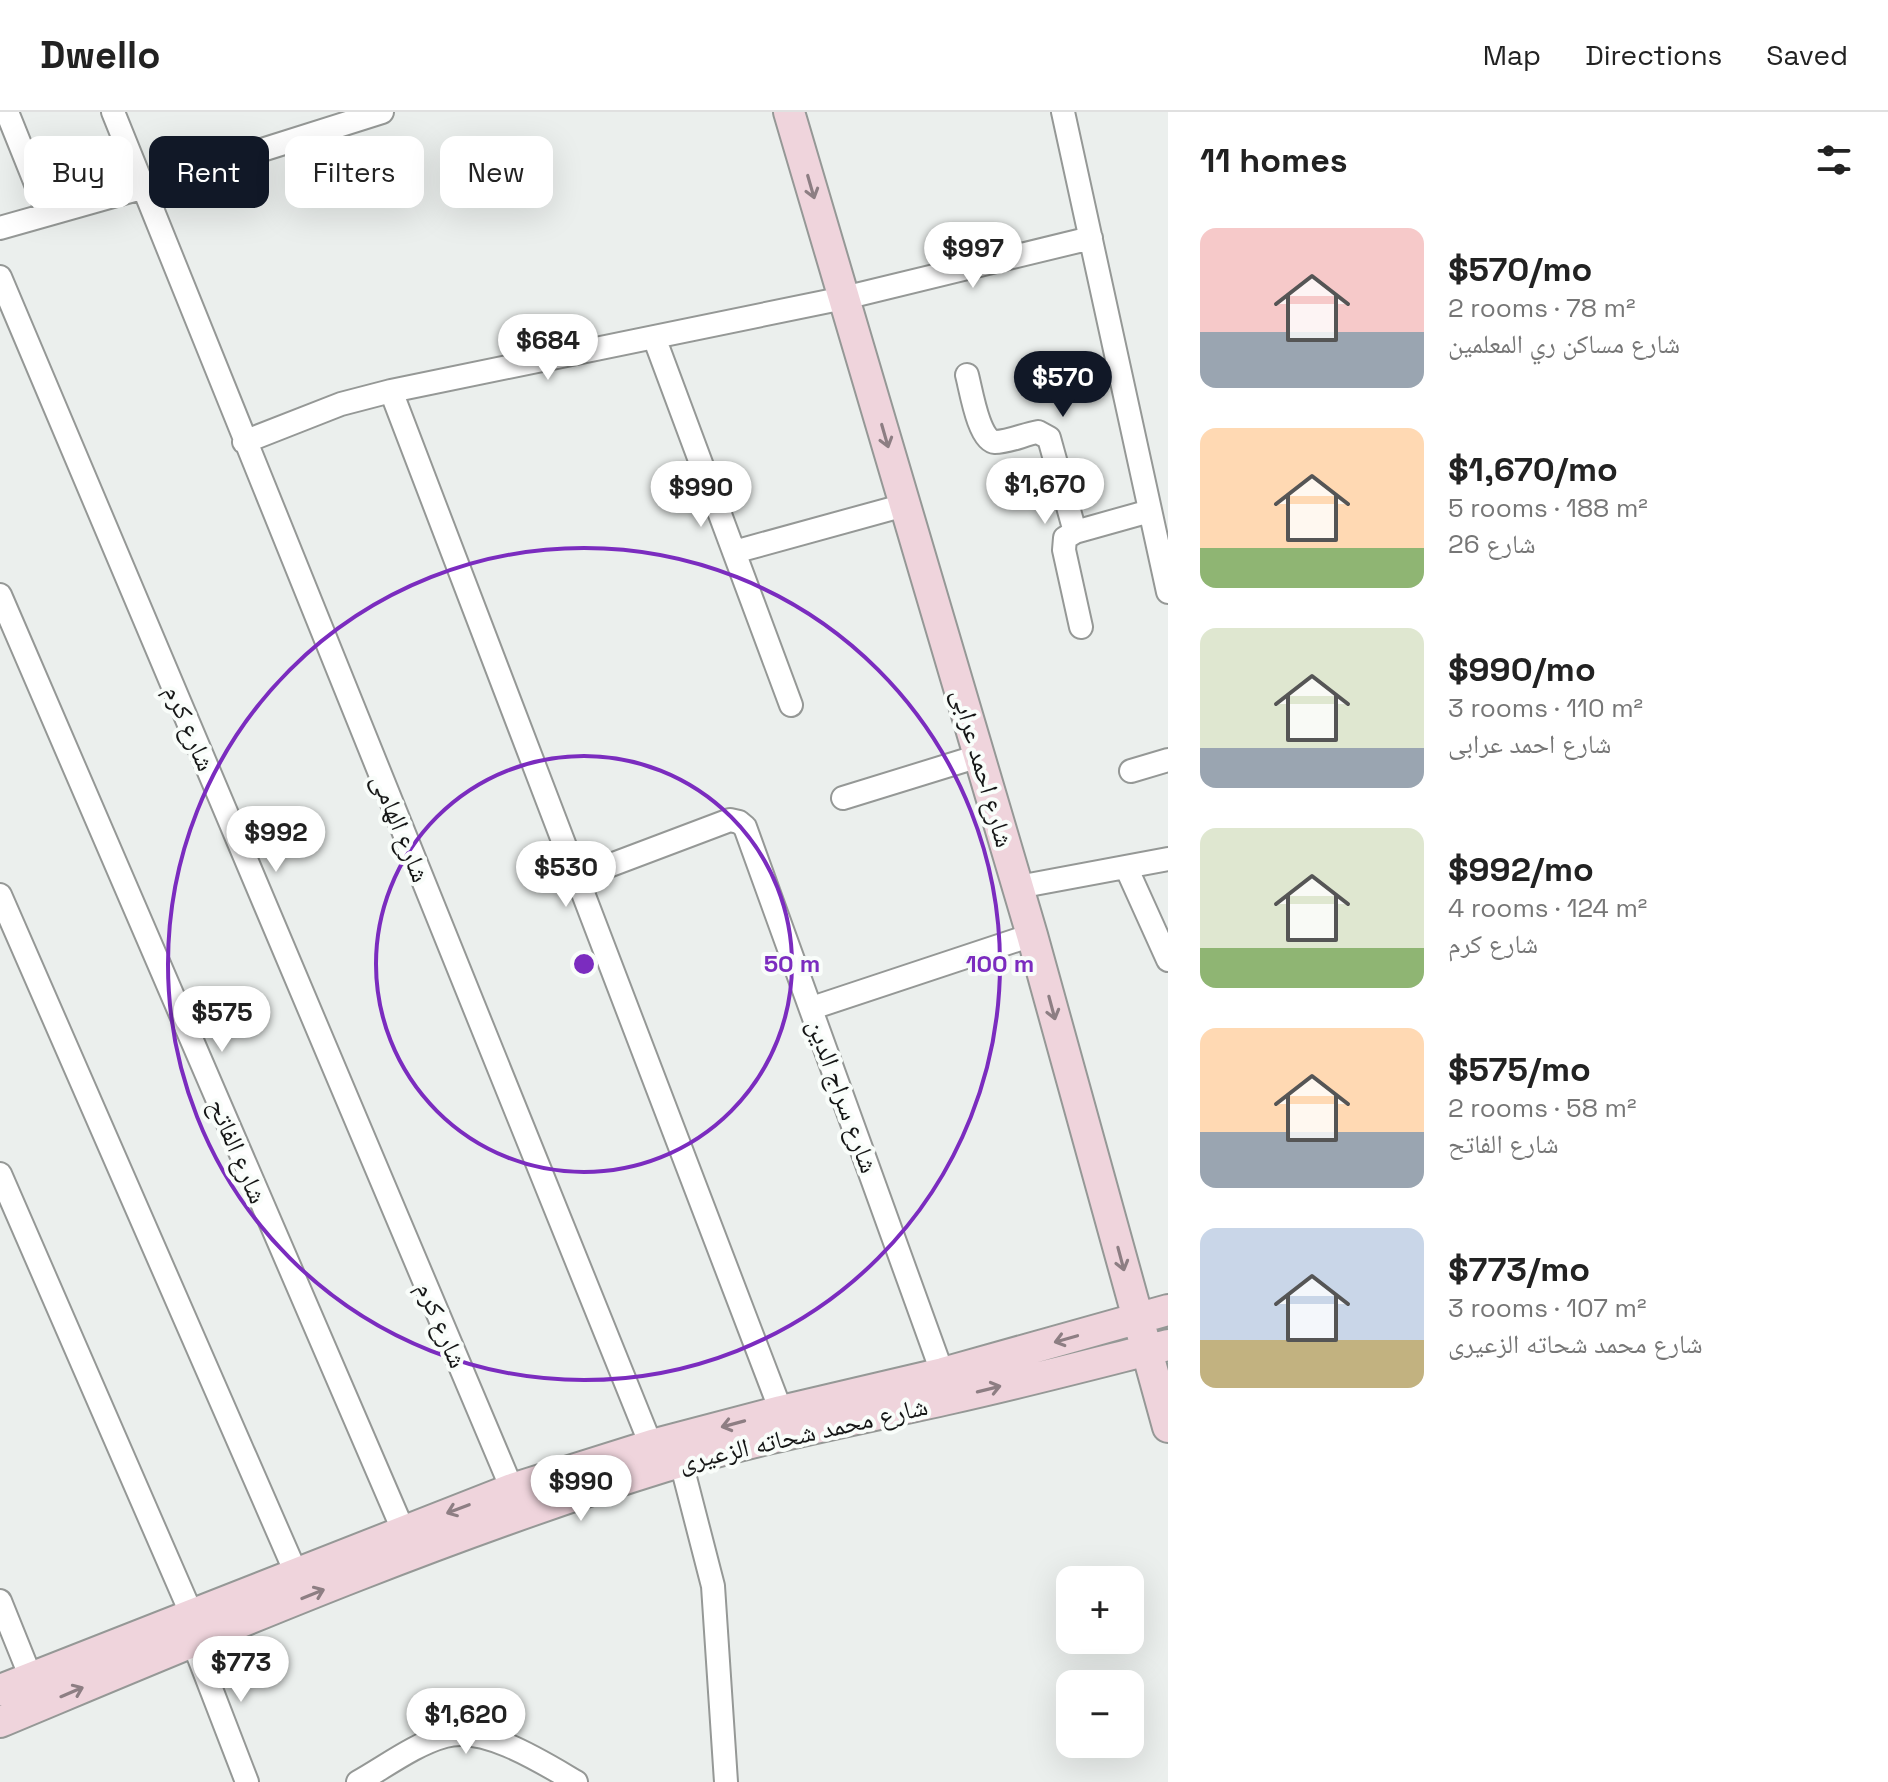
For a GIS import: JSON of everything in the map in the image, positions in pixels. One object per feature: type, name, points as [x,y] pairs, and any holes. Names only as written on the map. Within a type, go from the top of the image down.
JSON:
[{"type":"street","points":[[7,112],[48,214]]},
{"type":"street","name":"شارع الهامى","points":[[113,112],[244,442],[665,1458],[713,1586],[726,1782]]},
{"type":"street","points":[[0,228],[145,187],[382,112]]},
{"type":"street","name":"شارع احمد عرابى","points":[[789,112],[1032,935],[1137,1319],[1157,1348],[1168,1427]]},
{"type":"street","points":[[1063,112],[1168,592]]},
{"type":"street","points":[[244,442],[316,413],[391,391],[844,298],[1091,238]]},
{"type":"street","name":"شارع كرم","points":[[0,277],[512,1489]]},
{"type":"street","points":[[654,337],[791,705]]},
{"type":"street","points":[[967,375],[982,431],[988,439],[997,442],[1038,432],[1049,438],[1075,532]]},
{"type":"street","points":[[391,391],[781,1411]]},
{"type":"street","points":[[734,552],[905,505]]},
{"type":"street","points":[[1081,627],[1063,544],[1065,538],[1075,532],[1150,511]]},
{"type":"street","name":"شارع الفاتح","points":[[0,595],[403,1530]]},
{"type":"street","points":[[843,798],[979,756]]},
{"type":"street","points":[[1131,771],[1168,760]]},
{"type":"street","name":"شارع سراج الدين","points":[[579,877],[730,820],[745,827],[947,1386]]},
{"type":"street","points":[[1018,887],[1168,859]]},
{"type":"street","points":[[1126,867],[1168,960]]},
{"type":"street","points":[[0,895],[296,1573]]},
{"type":"street","points":[[812,1008],[1032,935]]},
{"type":"street","points":[[0,1174],[192,1627],[247,1782]]},
{"type":"street","name":"شارع محمد شحاته الزعيرى","points":[[0,1722],[296,1573],[512,1489],[803,1430],[947,1386],[1168,1310]]},
{"type":"street","name":"شارع محمد شحاته الزعيرى","points":[[0,1690],[529,1512],[781,1411],[947,1386],[1157,1348]]},
{"type":"street","points":[[0,1601],[31,1678]]},
{"type":"street","points":[[358,1782],[426,1743],[466,1732],[487,1736],[572,1781]]}]
